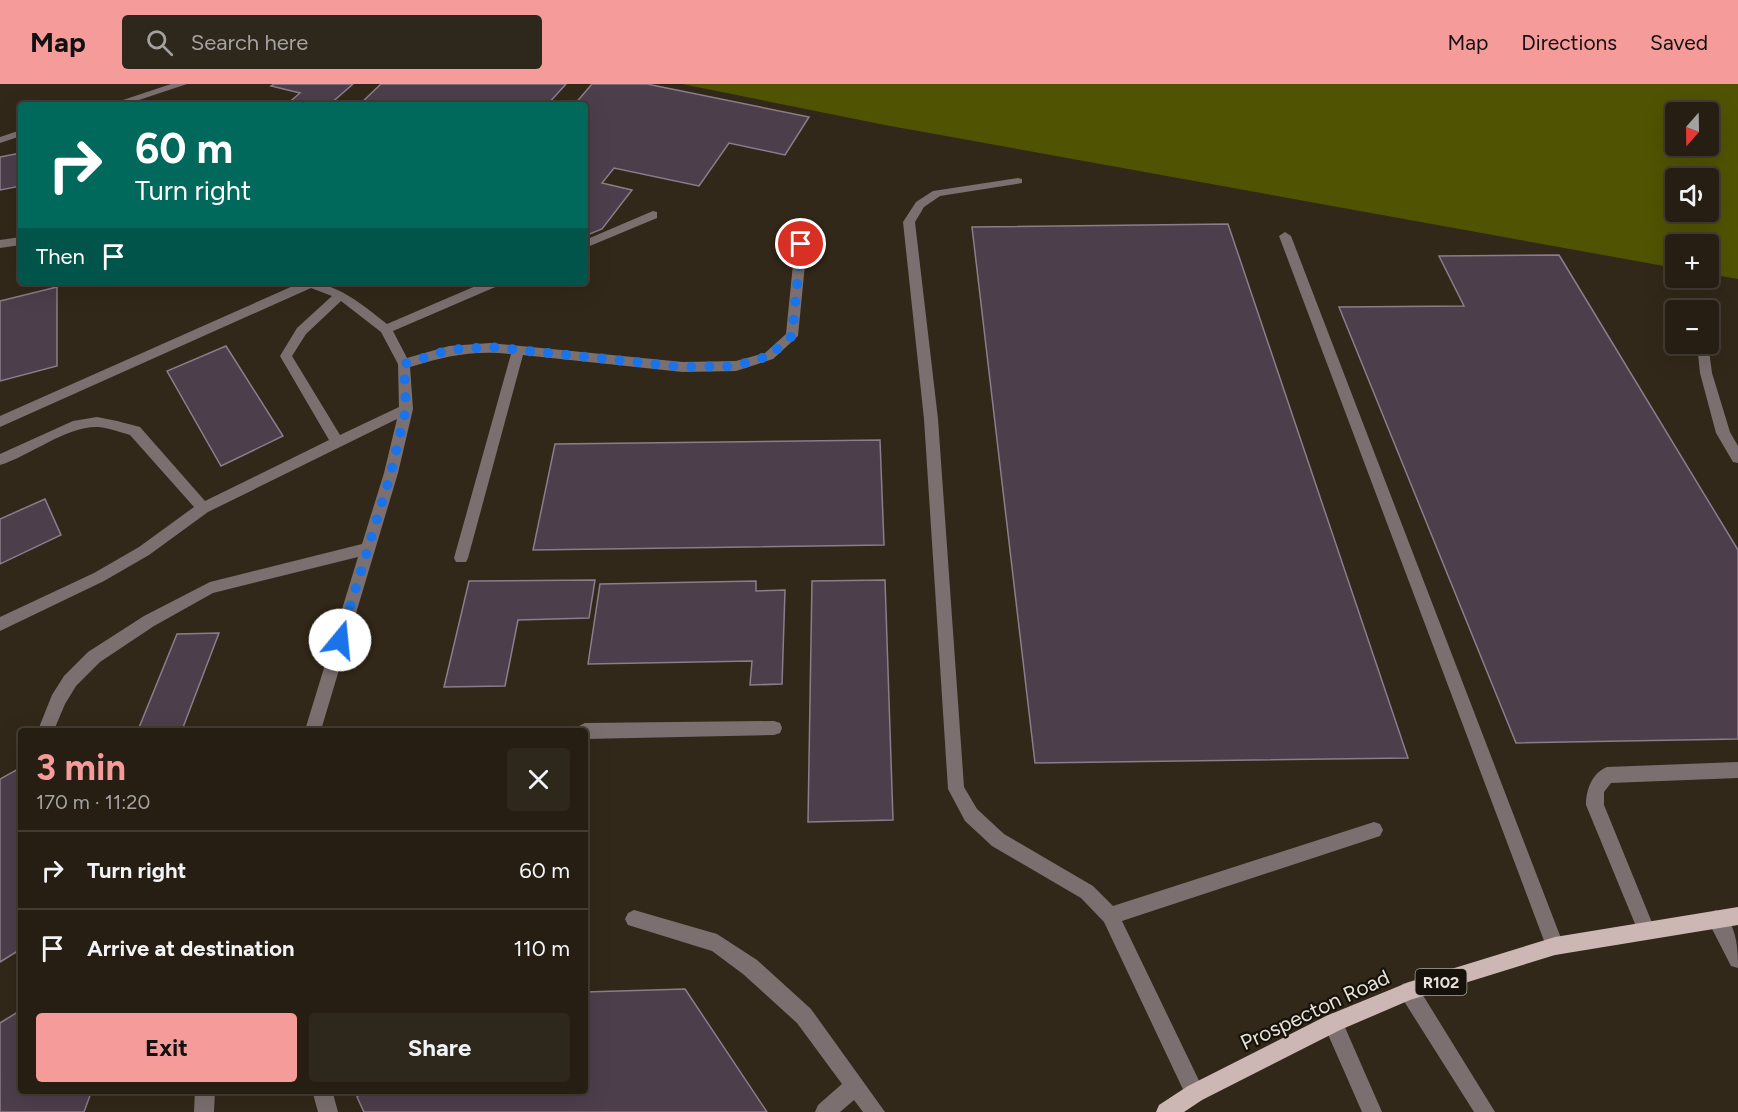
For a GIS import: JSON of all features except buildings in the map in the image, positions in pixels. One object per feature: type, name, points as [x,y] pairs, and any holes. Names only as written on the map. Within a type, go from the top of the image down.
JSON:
[{"type":"main road","name":"Prospecton Road","points":[[1166,1112],[1195,1093],[1333,1023],[1409,991],[1555,946],[1738,916]]},
{"type":"street","points":[[124,102],[182,84]]},
{"type":"street","points":[[0,140],[18,134]]},
{"type":"street","points":[[1018,182],[937,193],[920,204],[909,222],[931,419],[956,789],[971,815],[998,840],[1087,892],[1110,916],[1195,1093]]},
{"type":"street","points":[[588,243],[653,215]]},
{"type":"street","points":[[1285,236],[1555,946]]},
{"type":"street","points":[[0,244],[18,241]]},
{"type":"street","points":[[404,364],[449,350],[490,347],[683,367],[736,366],[769,356],[792,336],[801,244]]},
{"type":"street","points":[[0,422],[303,285]]},
{"type":"street","points":[[314,728],[391,473],[406,409],[404,364],[386,329],[341,295],[317,285]]},
{"type":"street","points":[[386,329],[489,285]]},
{"type":"street","points":[[338,442],[286,356],[294,339],[341,295]]},
{"type":"street","points":[[461,558],[518,350]]},
{"type":"street","points":[[1704,354],[1706,374],[1723,433],[1738,458]]},
{"type":"street","points":[[0,624],[99,577],[144,551],[203,508],[406,409]]},
{"type":"street","points":[[0,460],[73,426],[97,422],[117,426],[135,431],[203,508]]},
{"type":"street","points":[[47,728],[58,700],[70,681],[94,657],[149,621],[210,588],[368,549]]},
{"type":"street","points":[[588,731],[774,728]]},
{"type":"street","points":[[1646,930],[1595,805],[1594,794],[1598,785],[1607,775],[1738,770]]},
{"type":"street","points":[[1110,916],[1374,830]]},
{"type":"street","points":[[1716,918],[1738,959]]},
{"type":"street","points":[[634,919],[717,943],[750,967],[804,1016],[875,1112]]},
{"type":"street","points":[[1409,991],[1485,1112]]},
{"type":"street","points":[[1333,1023],[1372,1112]]},
{"type":"street","points":[[825,1112],[855,1086]]},
{"type":"street","points":[[204,1112],[205,1094]]},
{"type":"street","points":[[323,1094],[328,1112]]},
{"type":"shaded area","points":[[682,84],[1738,84],[1738,279],[1719,276],[1719,234],[1665,234],[1665,266],[885,125]]},
{"type":"route","points":[[340,640],[391,473],[406,409],[404,364],[449,350],[490,347],[683,367],[736,366],[769,356],[792,336],[801,244]]}]
